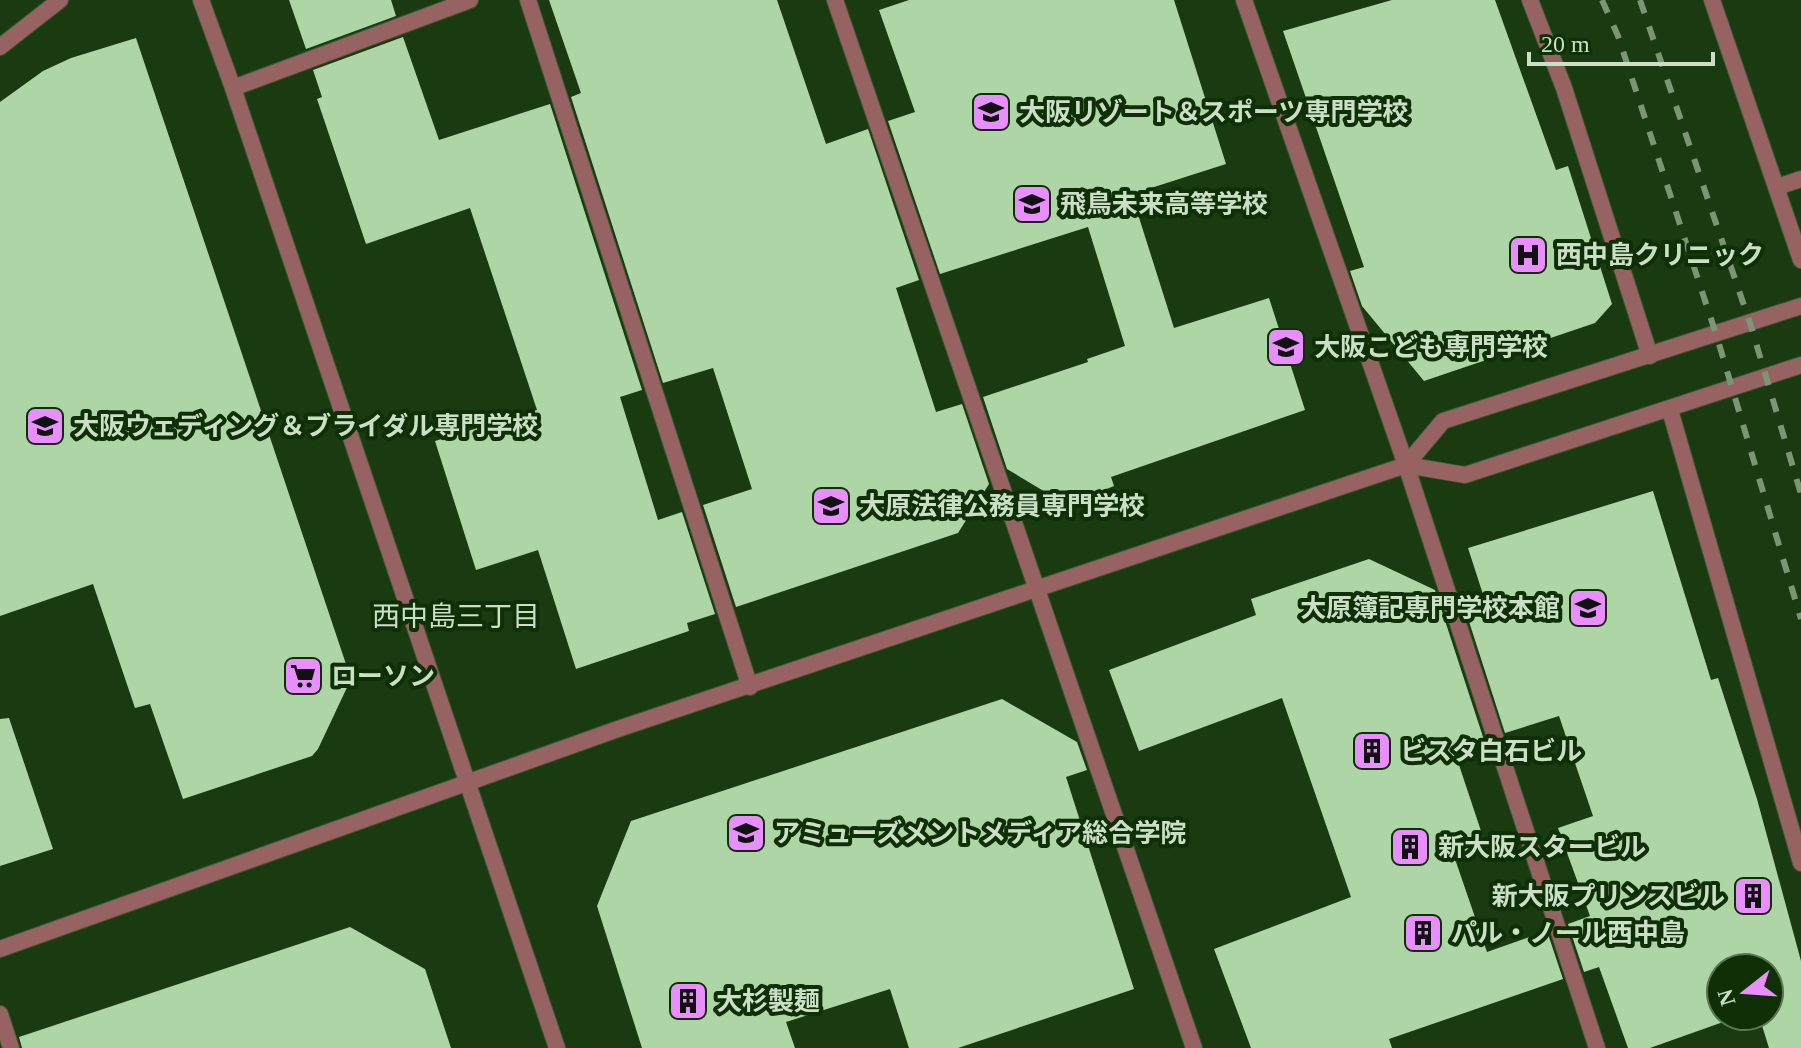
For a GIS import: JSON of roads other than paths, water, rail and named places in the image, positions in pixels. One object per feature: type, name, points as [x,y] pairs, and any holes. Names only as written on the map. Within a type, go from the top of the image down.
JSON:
[{"type":"street","points":[[0,47],[60,0]]},
{"type":"street","points":[[201,0],[557,1048]]},
{"type":"street","points":[[233,88],[470,0]]},
{"type":"street","points":[[528,0],[750,687]]},
{"type":"street","points":[[835,0],[1194,1048]]},
{"type":"street","points":[[1244,0],[1406,465],[1597,1048]]},
{"type":"street","points":[[1530,0],[1564,88],[1650,356]]},
{"type":"street","points":[[1712,0],[1801,260]]},
{"type":"street","points":[[1777,187],[1801,179]]},
{"type":"street","points":[[1406,465],[1443,421],[1801,306]]},
{"type":"street","points":[[0,949],[466,783],[1406,465],[1465,475],[1801,365]]},
{"type":"street","points":[[1670,410],[1801,863]]},
{"type":"street","points":[[0,1014],[11,1048]]},
{"type":"railway","points":[[1602,0],[1618,36],[1716,334],[1801,619]]},
{"type":"railway","points":[[1640,0],[1750,323],[1801,494]]},
{"type":"place","name":"大阪リゾート＆スポーツ専門学校","points":[[991,112]]},
{"type":"place","name":"飛鳥未来高等学校","points":[[1032,204]]},
{"type":"place","name":"西中島クリニック","points":[[1528,255]]},
{"type":"place","name":"大阪こども専門学校","points":[[1286,347]]},
{"type":"place","name":"大阪ウェディング＆ブライダル専門学校","points":[[45,426]]},
{"type":"place","name":"大原法律公務員専門学校","points":[[831,506]]},
{"type":"place","name":"大原簿記専門学校本館","points":[[1588,608]]},
{"type":"place","name":"ローソン","points":[[303,676]]},
{"type":"place","name":"ビスタ白石ビル","points":[[1372,751]]},
{"type":"place","name":"アミューズメントメディア総合学院","points":[[746,833]]},
{"type":"place","name":"新大阪スタービル","points":[[1410,847]]},
{"type":"place","name":"新大阪プリンスビル","points":[[1753,896]]},
{"type":"place","name":"パル・ノール西中島","points":[[1423,933]]},
{"type":"place","name":"大杉製麺","points":[[688,1001]]},
{"type":"district","name":"西中島三丁目","points":[[456,616]]}]
